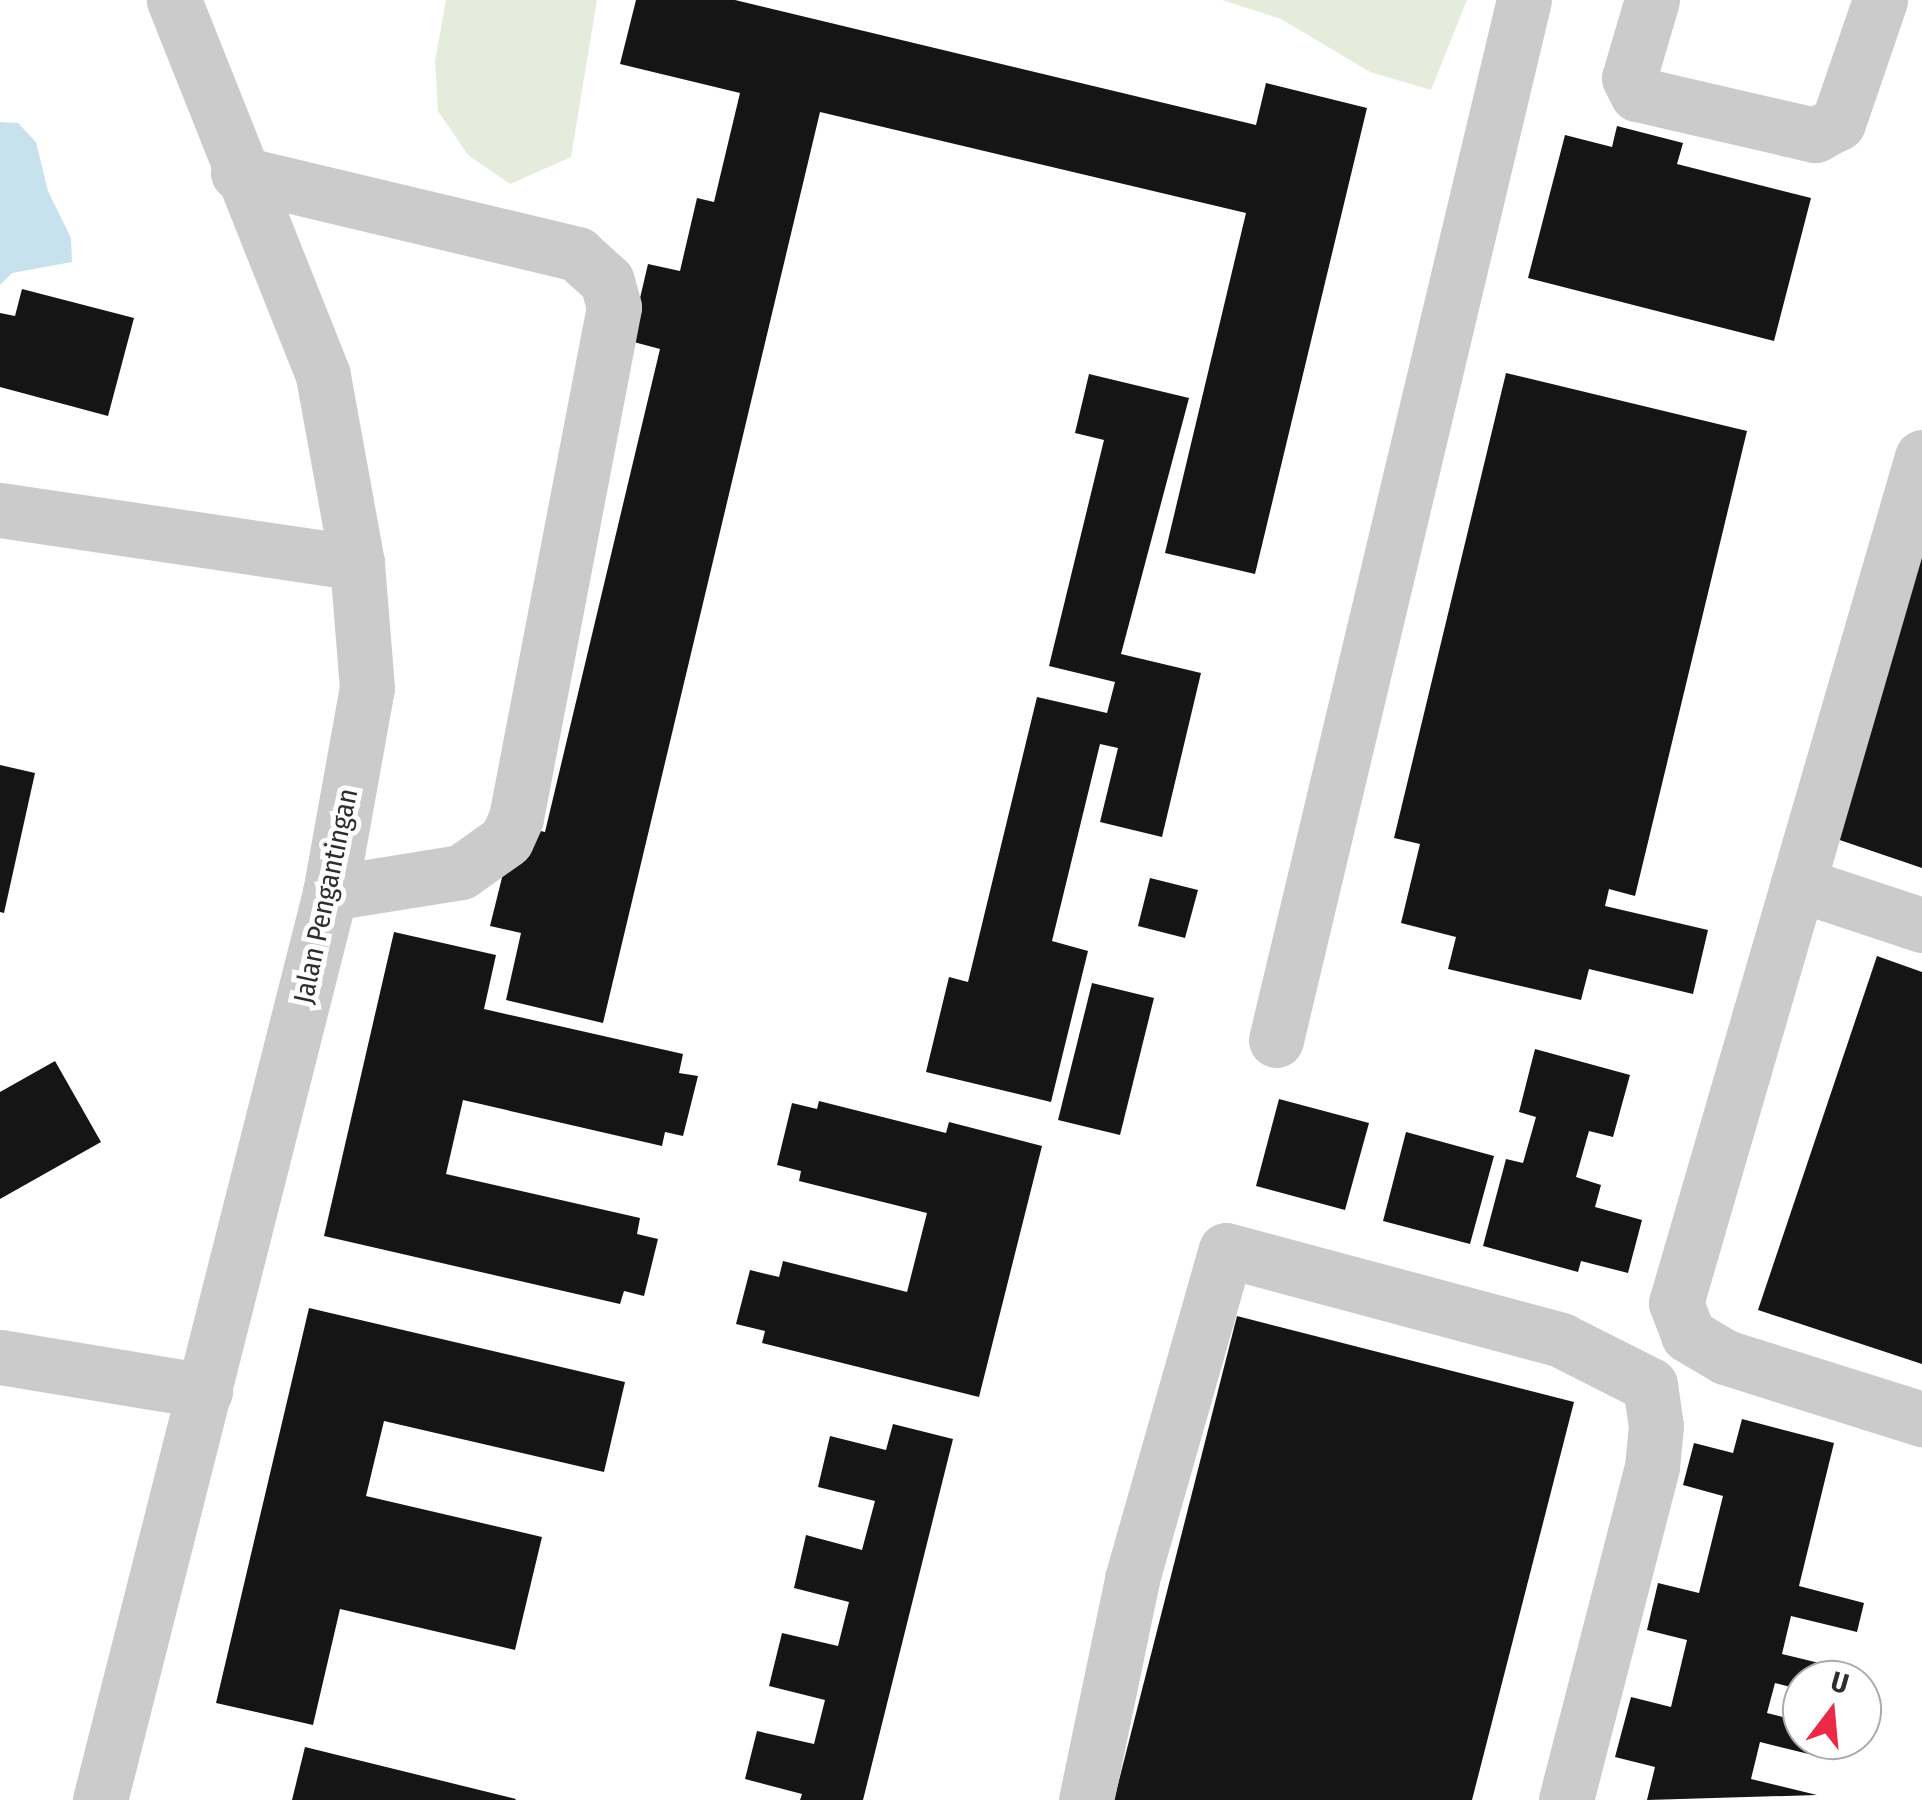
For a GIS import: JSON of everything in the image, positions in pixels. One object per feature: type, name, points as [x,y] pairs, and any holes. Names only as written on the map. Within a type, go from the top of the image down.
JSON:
[{"type":"street","name":"Jalan Pengantingan","points":[[100,1800],[330,893],[368,688],[356,564],[324,375],[238,173],[174,0]]},
{"type":"street","points":[[1276,1040],[1524,0]]},
{"type":"street","points":[[1652,0],[1629,78],[1637,94],[1815,134],[1838,122],[1880,0]]},
{"type":"street","points":[[238,173],[577,254],[597,266],[614,307],[516,818],[506,840],[461,872],[330,893]]},
{"type":"street","points":[[1922,456],[1676,1303],[1688,1335],[1725,1357],[1922,1419]]},
{"type":"street","points":[[0,510],[356,564]]},
{"type":"street","points":[[1798,884],[1922,925]]},
{"type":"street","points":[[1086,1800],[1132,1579],[1226,1250],[1560,1340],[1650,1385],[1656,1426],[1652,1467],[1566,1800]]},
{"type":"street","points":[[0,1356],[205,1391]]},
{"type":"green space","points":[[446,0],[597,0],[571,157],[510,184],[468,155],[438,111],[435,61]]},
{"type":"green space","points":[[1222,0],[1467,0],[1431,90],[1370,72],[1281,19]]},
{"type":"water","points":[[0,122],[18,123],[36,142],[48,191],[71,238],[72,262],[12,273],[0,285]]},
{"type":"building","points":[[636,0],[735,0],[1256,125],[1266,83],[1367,108],[1255,574],[1165,553],[1246,213],[820,112],[603,1023],[506,1000],[521,933],[490,926],[515,825],[545,832],[660,349],[630,341],[648,264],[680,271],[697,198],[714,202],[740,93],[620,64]]},
{"type":"building","points":[[1617,126],[1683,143],[1677,164],[1811,198],[1774,341],[1528,278],[1565,135],[1612,147]]},
{"type":"building","points":[[22,289],[134,318],[108,416],[0,387],[0,313],[15,316]]},
{"type":"building","points":[[1506,373],[1747,431],[1635,896],[1609,889],[1605,906],[1708,930],[1693,994],[1589,969],[1581,1000],[1448,969],[1456,937],[1401,923],[1420,844],[1394,838]]},
{"type":"building","points":[[1089,374],[1189,398],[1121,654],[1201,673],[1162,837],[1100,822],[1118,748],[1100,744],[1052,941],[1088,951],[1051,1102],[926,1072],[949,977],[968,982],[1037,697],[1107,713],[1115,682],[1049,666],[1104,440],[1075,433]]},
{"type":"building","points":[[1922,546],[1922,868],[1822,834]]},
{"type":"building","points":[[0,765],[35,773],[4,913],[0,912]]},
{"type":"building","points":[[1150,878],[1198,890],[1185,938],[1138,926]]},
{"type":"building","points":[[394,932],[496,955],[484,1009],[683,1054],[679,1073],[698,1076],[683,1136],[665,1132],[662,1146],[463,1100],[446,1174],[640,1218],[637,1234],[658,1239],[644,1296],[624,1291],[620,1304],[324,1236]]},
{"type":"building","points":[[1877,956],[1922,972],[1922,1364],[1758,1310]]},
{"type":"building","points":[[1092,983],[1154,998],[1120,1135],[1058,1120]]},
{"type":"building","points":[[1535,1049],[1630,1075],[1613,1137],[1589,1131],[1576,1177],[1601,1185],[1595,1207],[1642,1220],[1628,1273],[1581,1261],[1578,1272],[1483,1246],[1506,1159],[1523,1163],[1536,1117],[1519,1112]]},
{"type":"building","points":[[55,1061],[101,1142],[0,1199],[0,1092]]},
{"type":"building","points":[[1279,1099],[1369,1123],[1345,1210],[1256,1186]]},
{"type":"building","points":[[819,1101],[946,1133],[949,1122],[1042,1146],[979,1397],[762,1343],[765,1331],[736,1324],[750,1270],[779,1277],[783,1261],[907,1292],[927,1213],[799,1181],[801,1171],[777,1165],[792,1103],[817,1109]]},
{"type":"building","points":[[1406,1132],[1494,1156],[1470,1244],[1383,1221]]},
{"type":"building","points":[[309,1308],[625,1382],[604,1472],[384,1421],[366,1496],[542,1537],[515,1650],[340,1609],[313,1725],[216,1703]]},
{"type":"building","points":[[1237,1316],[1574,1402],[1472,1800],[1114,1800]]},
{"type":"building","points":[[1742,1419],[1834,1443],[1799,1586],[1864,1603],[1857,1632],[1791,1616],[1782,1654],[1807,1660],[1782,1660],[1782,1685],[1775,1683],[1767,1713],[1782,1717],[1782,1747],[1760,1742],[1751,1779],[1817,1795],[1647,1800],[1655,1767],[1615,1757],[1631,1697],[1671,1707],[1687,1640],[1647,1630],[1658,1583],[1699,1593],[1723,1496],[1683,1485],[1694,1443],[1733,1453]]},
{"type":"building","points":[[893,1424],[953,1439],[863,1800],[800,1800],[802,1794],[745,1779],[757,1731],[814,1744],[825,1700],[769,1686],[782,1633],[838,1646],[849,1602],[794,1588],[806,1535],[862,1550],[875,1501],[818,1487],[830,1436],[886,1450]]},
{"type":"building","points":[[305,1747],[516,1799],[292,1800]]}]
